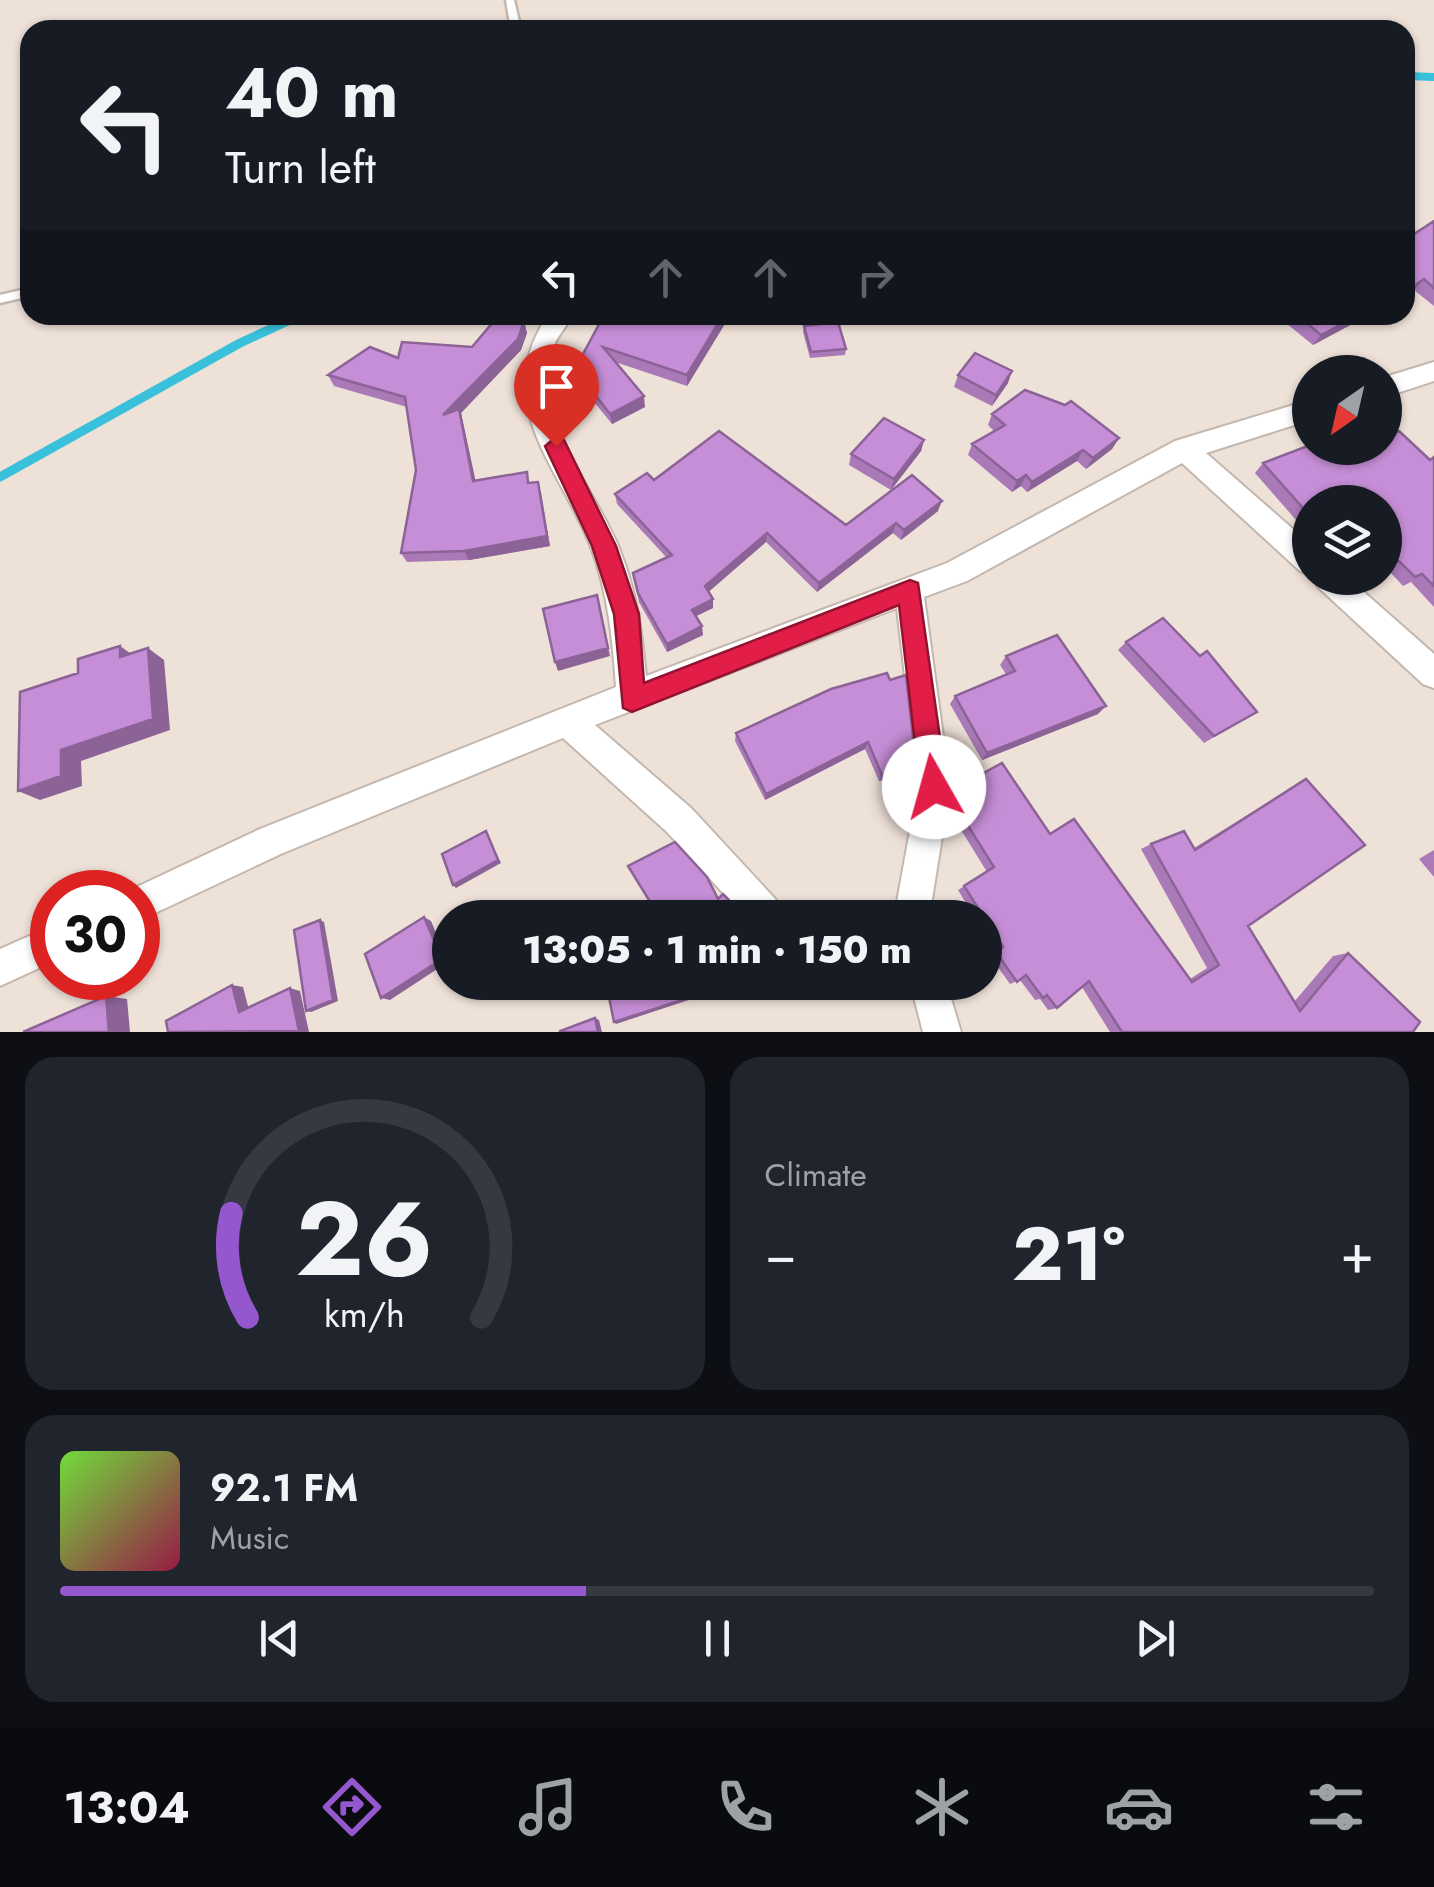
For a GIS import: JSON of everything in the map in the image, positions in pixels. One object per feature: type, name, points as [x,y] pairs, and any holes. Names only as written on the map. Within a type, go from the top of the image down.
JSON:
[{"type":"street","points":[[555,325],[537,354],[535,399],[604,546],[621,597],[626,614],[632,700]]},
{"type":"street","points":[[1402,382],[1434,372]]},
{"type":"street","points":[[160,894],[272,841],[567,721],[632,700],[956,572],[1184,449],[1292,416]]},
{"type":"street","points":[[1184,449],[1292,546]]},
{"type":"street","points":[[910,590],[934,787],[914,900]]},
{"type":"street","points":[[1347,595],[1434,674]]},
{"type":"street","points":[[567,721],[679,820],[753,900]]},
{"type":"street","points":[[0,968],[30,954]]},
{"type":"street","points":[[933,1000],[942,1032]]},
{"type":"building","points":[[1434,221],[1434,288],[1424,279],[1415,285],[1415,233]]},
{"type":"building","points":[[491,325],[523,325],[518,339],[443,415],[459,409],[473,481],[527,472],[528,483],[538,482],[547,536],[464,551],[401,553],[416,470],[405,397],[328,375],[370,347],[398,358],[402,342],[472,347]]},
{"type":"building","points":[[599,325],[717,325],[687,375],[603,347],[644,396],[610,414],[575,369]]},
{"type":"building","points":[[839,325],[846,349],[811,352],[804,326]]},
{"type":"building","points":[[1309,325],[1340,325],[1321,335]]},
{"type":"building","points":[[975,353],[1012,371],[996,395],[958,375]]},
{"type":"building","points":[[1025,390],[1065,405],[1071,401],[1119,438],[1093,458],[1083,450],[1032,482],[1026,475],[1017,481],[972,444],[1005,425],[992,414]]},
{"type":"building","points":[[884,418],[924,440],[894,479],[851,454]]},
{"type":"building","points":[[719,431],[846,525],[912,475],[942,501],[904,530],[896,523],[819,583],[767,533],[705,586],[713,599],[692,610],[702,626],[667,644],[638,593],[633,573],[672,555],[615,494],[647,473],[654,480]]},
{"type":"building","points":[[1402,434],[1430,460],[1434,457],[1434,586],[1422,574],[1415,577],[1402,564],[1402,485],[1292,485],[1292,496],[1263,463],[1292,452],[1292,465],[1402,465]]},
{"type":"building","points":[[597,595],[608,648],[555,662],[543,609]]},
{"type":"building","points":[[1163,618],[1200,656],[1207,651],[1257,712],[1214,736],[1126,642]]},
{"type":"building","points":[[1057,635],[1106,706],[987,753],[955,696],[1015,671],[1006,656]]},
{"type":"building","points":[[120,646],[120,657],[148,648],[153,719],[61,750],[61,776],[18,791],[20,692],[78,673],[78,659]]},
{"type":"building","points":[[887,673],[890,680],[906,675],[916,763],[882,775],[868,742],[766,794],[736,733],[831,689]]},
{"type":"building","points":[[1002,763],[1050,834],[1074,819],[1192,982],[1219,965],[1151,844],[1184,831],[1195,850],[1306,779],[1365,845],[1248,926],[1300,1011],[1348,953],[1420,1022],[1413,1032],[1122,1032],[1089,981],[1057,1008],[1047,995],[1043,998],[1026,975],[1017,982],[1002,961],[1002,900],[973,900],[964,886],[994,867],[955,805],[958,787]]},
{"type":"building","points":[[486,831],[498,860],[453,885],[442,854]]},
{"type":"building","points":[[675,842],[707,877],[718,899],[723,894],[729,900],[649,900],[628,866]]},
{"type":"building","points":[[424,917],[432,936],[432,965],[381,998],[365,954]]},
{"type":"building","points":[[320,920],[333,1000],[306,1011],[294,930]]},
{"type":"building","points":[[232,985],[239,1012],[290,988],[299,1031],[168,1032],[166,1021]]},
{"type":"building","points":[[97,1000],[106,1000],[109,1032],[23,1032]]},
{"type":"building","points":[[610,1000],[682,1000],[614,1022]]},
{"type":"building","points":[[595,1018],[598,1032],[560,1032],[560,1031]]},
{"type":"waterway","points":[[1415,76],[1434,77]]},
{"type":"waterway","points":[[0,477],[279,325]]},
{"type":"route","points":[[556,446],[604,546],[626,614],[632,700],[681,677],[910,590],[934,787]]}]
